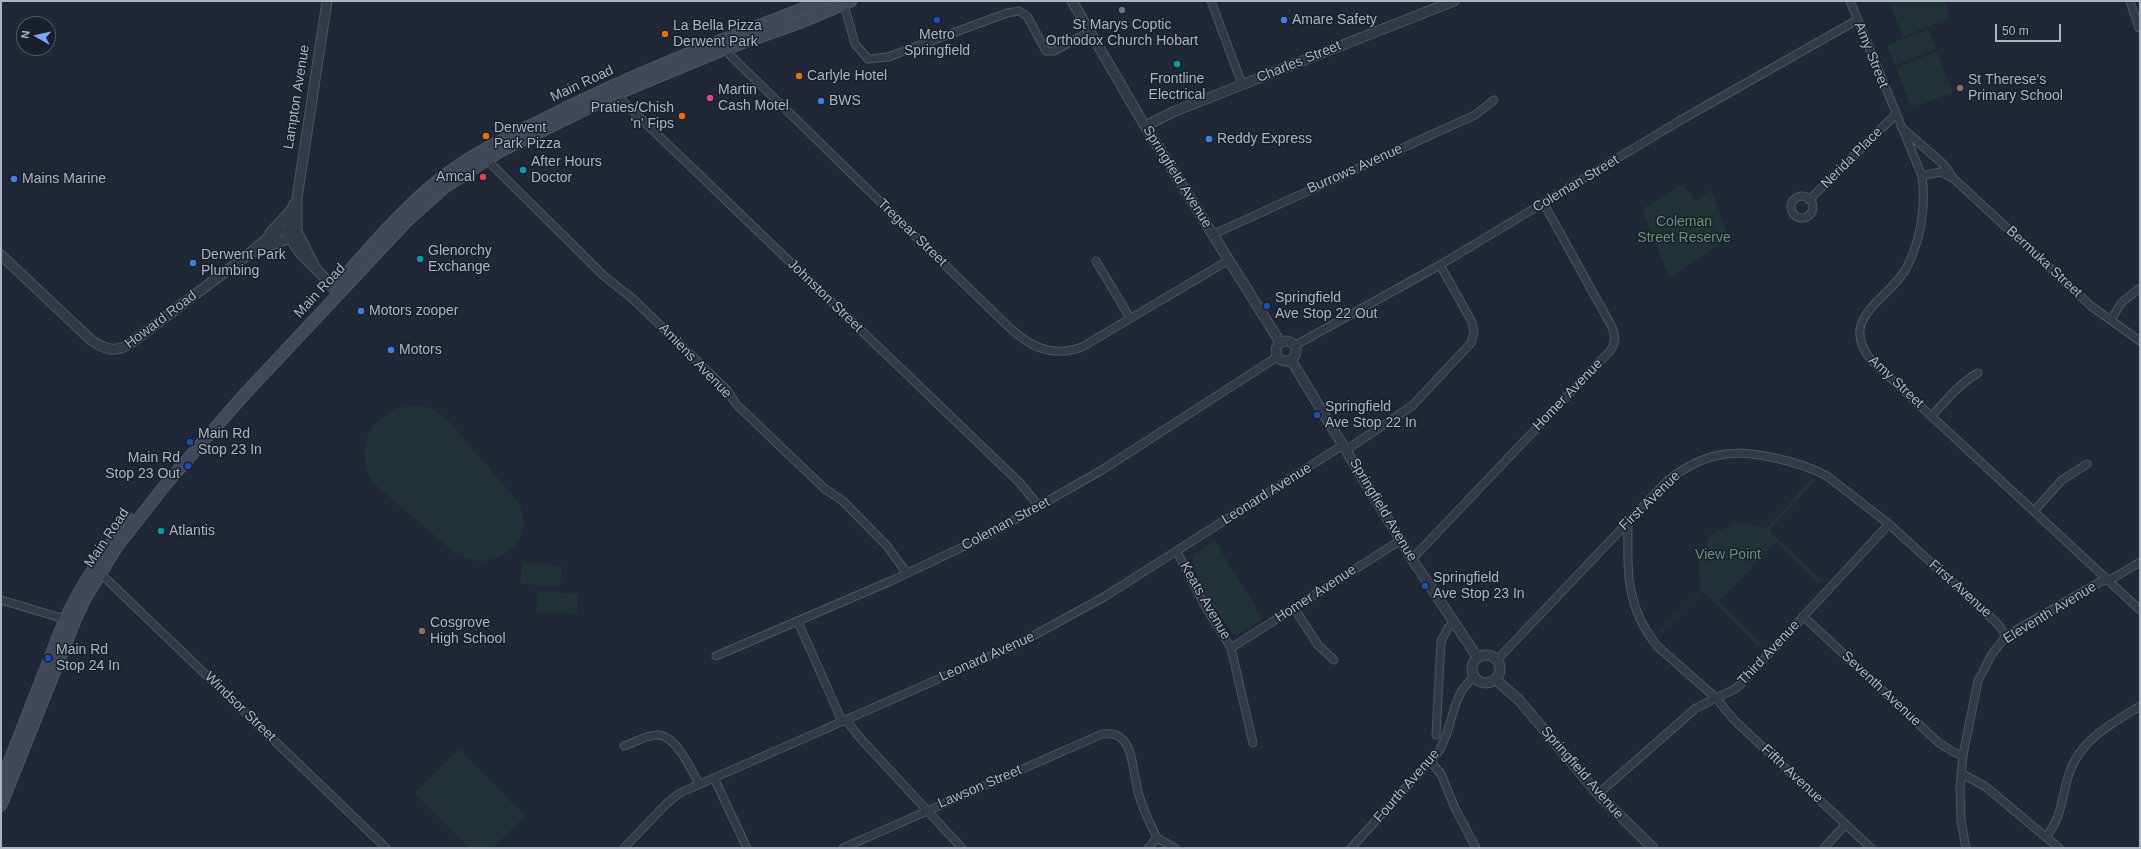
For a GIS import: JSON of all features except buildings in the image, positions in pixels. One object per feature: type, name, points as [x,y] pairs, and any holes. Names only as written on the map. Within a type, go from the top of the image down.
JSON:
[{"type":"main road","name":"Main Road","points":[[1,783],[70,621],[96,570],[166,484],[336,291],[425,204],[486,155],[521,130],[823,1]]},
{"type":"main road","name":"Main Road","points":[[724,44],[804,21],[846,2]]},
{"type":"main road","name":"Main Road","points":[[1,805],[70,621]]},
{"type":"street","name":"Lampton Avenue","points":[[292,233],[328,1]]},
{"type":"street","name":"Springfield Avenue","points":[[1069,1],[1076,10]]},
{"type":"street","name":"Springfield Avenue","points":[[1072,1],[1145,126],[1214,234],[1280,342]]},
{"type":"street","points":[[1211,1],[1242,84]]},
{"type":"street","name":"Charles Street","points":[[1145,126],[1173,112],[1242,84],[1454,1]]},
{"type":"street","name":"Amy Street","points":[[1850,1],[1895,116],[1922,176],[1923,212],[1911,257],[1904,272],[1865,315],[1861,325],[1860,338],[1863,349],[1872,361],[2140,610]]},
{"type":"street","points":[[2130,1],[2139,28]]},
{"type":"street","points":[[846,2],[855,44],[868,59],[875,59],[907,51],[1007,13],[1019,11],[1030,20],[1046,51],[1054,51],[1089,32]]},
{"type":"street","name":"Coleman Street","points":[[1294,346],[1440,265],[1544,204],[1681,120],[1857,20]]},
{"type":"street","name":"Tregear Street","points":[[724,44],[985,304],[1032,345],[1051,351],[1073,350],[1229,260]]},
{"type":"street","name":"Johnston Street","points":[[617,89],[622,100],[634,112],[1019,482],[1039,506]]},
{"type":"street","name":"Burrows Avenue","points":[[1214,234],[1475,115],[1494,100]]},
{"type":"street","name":"Nerida Place","points":[[1809,200],[1895,116]]},
{"type":"street","name":"Bermuka Street","points":[[1900,125],[1942,164],[1953,178],[2091,306],[2140,340]]},
{"type":"street","name":"Amiens Avenue","points":[[486,155],[493,166],[604,276],[634,299],[726,389],[737,405],[825,489],[843,501],[891,550],[906,572]]},
{"type":"street","name":"Bermuka Street","points":[[1922,176],[1940,172],[1953,178]]},
{"type":"street","name":"Lampton Avenue","points":[[292,233],[292,209],[297,198]]},
{"type":"street","name":"Homer Avenue","points":[[1412,558],[1608,352],[1614,343],[1614,331],[1612,325],[1544,204]]},
{"type":"street","points":[[265,239],[292,209]]},
{"type":"street","name":"Howard Road","points":[[1,255],[91,340],[105,348],[116,350],[131,343],[250,253],[265,239],[280,231],[292,233]]},
{"type":"street","points":[[292,233],[296,250],[315,267],[336,291]]},
{"type":"street","name":"Howard Road","points":[[250,253],[292,233]]},
{"type":"street","points":[[1096,262],[1130,318]]},
{"type":"street","name":"Leonard Avenue","points":[[624,848],[673,797],[699,784],[1020,643],[1061,622],[1412,406],[1471,343],[1474,333],[1472,322],[1440,265]]},
{"type":"street","points":[[2110,320],[2122,302],[2140,288]]},
{"type":"street","points":[[1286,341],[1294,346],[1296,352],[1291,360],[1285,361],[1277,357],[1276,349],[1280,342],[1286,341]]},
{"type":"street","name":"Coleman Street","points":[[716,656],[798,622],[906,572],[969,545],[1102,470],[1277,357]]},
{"type":"street","name":"Springfield Avenue","points":[[1291,360],[1412,558],[1478,658]]},
{"type":"street","points":[[1932,416],[1956,389],[1967,379],[1978,373]]},
{"type":"street","name":"First Avenue","points":[[1496,661],[1628,520],[1667,481],[1689,466],[1719,454],[1740,452],[1789,461],[1816,470],[1827,476],[1889,524],[1998,624],[2006,636]]},
{"type":"street","points":[[2034,511],[2062,480],[2087,464]]},
{"type":"street","name":"Fifth Avenue","points":[[1628,520],[1627,556],[1629,587],[1632,602],[1642,625],[1657,646],[1716,698],[1734,720],[1872,848]]},
{"type":"street","name":"Third Avenue","points":[[1598,794],[1696,708],[1740,685],[1889,524]]},
{"type":"street","name":"Homer Avenue","points":[[1231,648],[1401,540]]},
{"type":"street","name":"Keats Avenue","points":[[1177,552],[1205,606],[1231,648],[1253,743]]},
{"type":"street","name":"Eleventh Avenue","points":[[1966,848],[1959,805],[1963,755],[1976,686],[1992,654],[2006,636],[2140,562]]},
{"type":"street","name":"Windsor Street","points":[[96,570],[386,848]]},
{"type":"street","points":[[1,600],[70,621]]},
{"type":"street","points":[[1294,608],[1318,645],[1334,660]]},
{"type":"street","name":"Seventh Avenue","points":[[1803,616],[1939,743],[1954,753],[1963,755]]},
{"type":"street","points":[[798,622],[844,721],[962,848]]},
{"type":"street","points":[[1436,735],[1441,641],[1448,628],[1454,623]]},
{"type":"street","points":[[1488,656],[1496,661],[1499,668],[1495,679],[1484,683],[1474,677],[1472,665],[1478,658],[1488,656]]},
{"type":"street","name":"Fourth Avenue","points":[[1352,848],[1431,762],[1444,742],[1458,697],[1474,677]]},
{"type":"street","name":"Springfield Avenue","points":[[1495,679],[1519,700],[1598,794],[1653,848]]},
{"type":"street","points":[[2046,838],[2056,825],[2070,771],[2084,746],[2099,732],[2140,706]]},
{"type":"street","points":[[624,746],[655,734],[668,737],[685,758],[699,784]]},
{"type":"street","name":"Lawson Street","points":[[843,848],[1102,734],[1118,735],[1125,741],[1140,798],[1157,838]]},
{"type":"street","points":[[1431,762],[1441,774],[1455,808],[1476,848]]},
{"type":"street","points":[[1961,773],[1986,787],[2059,848]]},
{"type":"street","points":[[714,778],[747,848]]},
{"type":"street","points":[[1824,848],[1846,824]]},
{"type":"street","points":[[1148,848],[1157,838],[1175,848]]},
{"type":"green space","points":[[1889,1],[1944,1],[1950,18],[1903,37]]},
{"type":"green space","points":[[1928,29],[1936,49],[1895,65],[1887,45]]},
{"type":"green space","points":[[1937,52],[1953,92],[1912,108],[1896,68]]},
{"type":"green space","name":"Coleman Street Reserve","points":[[1684,184],[1694,201],[1711,190],[1729,238],[1669,278],[1642,209]]},
{"type":"green space","points":[[415,405],[433,409],[445,417],[518,502],[524,522],[521,536],[513,547],[502,556],[495,559],[478,561],[455,553],[372,482],[367,468],[365,454],[366,442],[371,431],[378,421],[388,414],[400,408]]},
{"type":"green space","name":"View Point","points":[[1812,478],[1816,480],[1769,531],[1822,580],[1819,584],[1776,542],[1719,602],[1762,645],[1758,646],[1702,590],[1660,634],[1659,632],[1701,589],[1698,561],[1709,536],[1736,523],[1767,528]]},
{"type":"green space","points":[[1215,541],[1263,619],[1238,635],[1234,635],[1207,596],[1193,563],[1194,554]]},
{"type":"green space","points":[[522,563],[562,566],[560,587],[520,584]]},
{"type":"green space","points":[[538,591],[578,594],[577,614],[536,612]]},
{"type":"green space","points":[[459,749],[525,816],[493,848],[469,848],[415,793]]},
{"type":"place","name":"St Marys Coptic Orthodox Church Hobart","points":[[1122,10]]},
{"type":"place","name":"Metro Springfield","points":[[937,20]]},
{"type":"place","name":"Amare Safety","points":[[1284,20]]},
{"type":"place","name":"La Bella Pizza Derwent Park","points":[[665,34]]},
{"type":"place","name":"Frontline Electrical","points":[[1177,64]]},
{"type":"place","name":"Carlyle Hotel","points":[[799,76]]},
{"type":"place","name":"St Therese's Primary School","points":[[1960,88]]},
{"type":"place","name":"Martin Cash Motel","points":[[710,98]]},
{"type":"place","name":"BWS","points":[[821,101]]},
{"type":"place","name":"Praties/Chish 'n' Fips","points":[[682,116]]},
{"type":"place","name":"Derwent Park Pizza","points":[[486,136]]},
{"type":"place","name":"Reddy Express","points":[[1209,139]]},
{"type":"place","name":"After Hours Doctor","points":[[523,170]]},
{"type":"place","name":"Amcal","points":[[483,177]]},
{"type":"place","name":"Mains Marine","points":[[14,179]]},
{"type":"place","name":"Glenorchy Exchange","points":[[420,259]]},
{"type":"place","name":"Derwent Park Plumbing","points":[[193,263]]},
{"type":"place","name":"Springfield Ave Stop 22 Out","points":[[1267,306]]},
{"type":"place","name":"Motors zooper","points":[[361,311]]},
{"type":"place","name":"Motors","points":[[391,350]]},
{"type":"place","name":"Springfield Ave Stop 22 In","points":[[1317,415]]},
{"type":"place","name":"Main Rd Stop 23 In","points":[[190,442]]},
{"type":"place","name":"Main Rd Stop 23 Out","points":[[188,466]]},
{"type":"place","name":"Atlantis","points":[[161,531]]},
{"type":"place","name":"Springfield Ave Stop 23 In","points":[[1425,586]]},
{"type":"place","name":"Cosgrove High School","points":[[422,631]]},
{"type":"place","name":"Main Rd Stop 24 In","points":[[48,658]]}]
